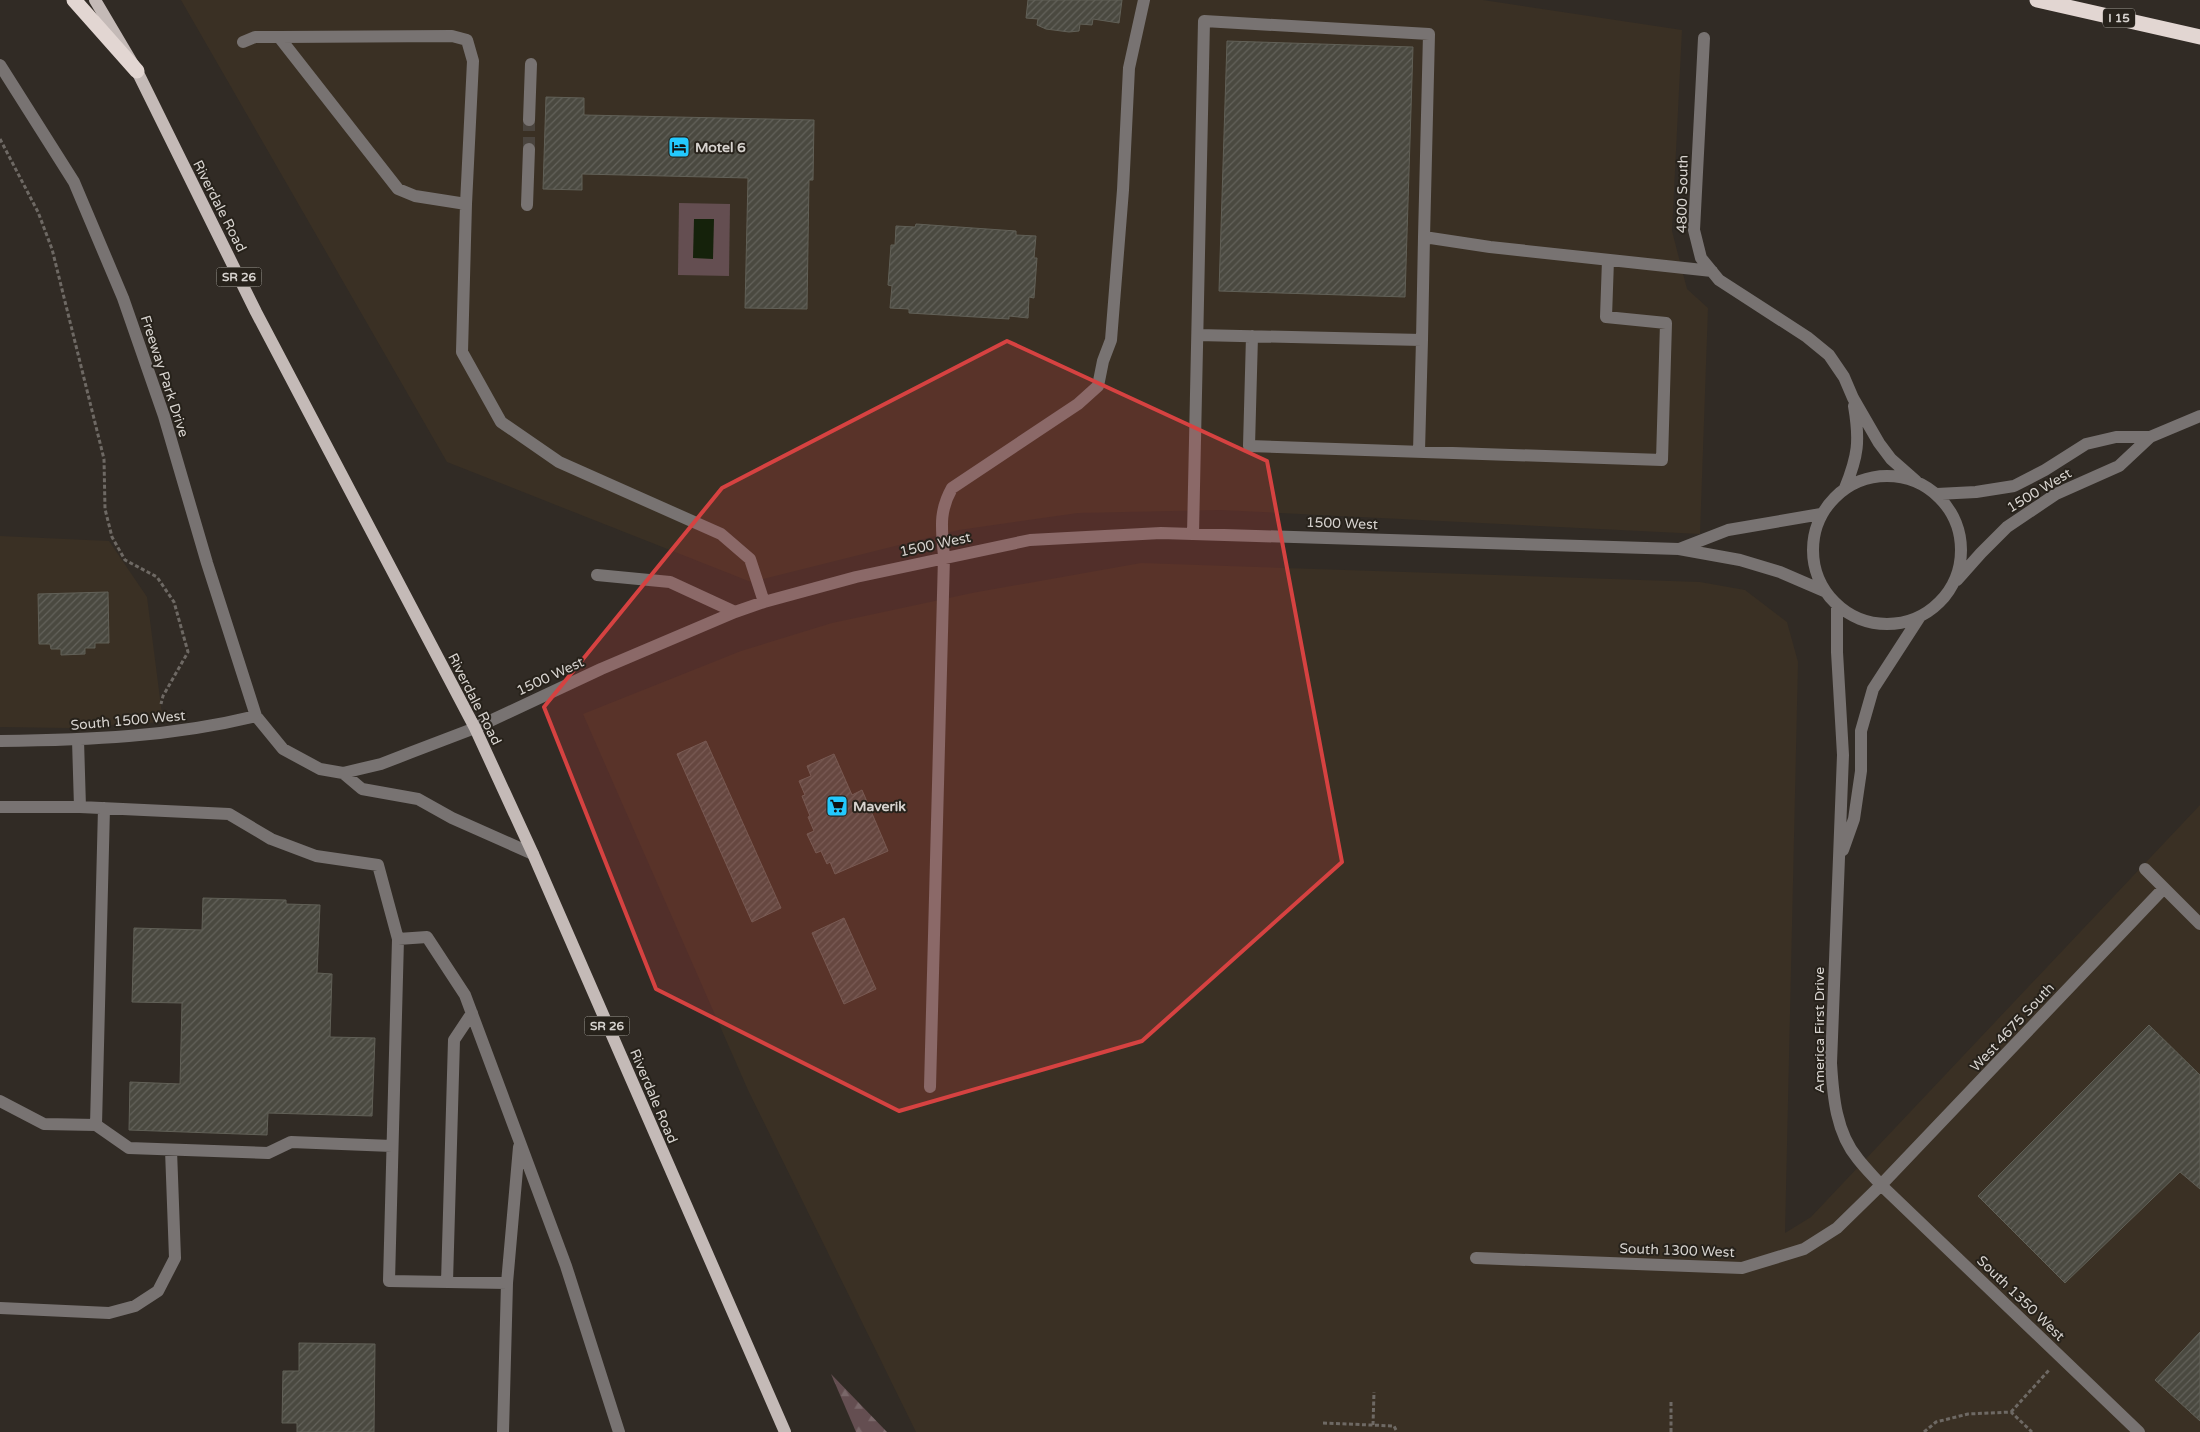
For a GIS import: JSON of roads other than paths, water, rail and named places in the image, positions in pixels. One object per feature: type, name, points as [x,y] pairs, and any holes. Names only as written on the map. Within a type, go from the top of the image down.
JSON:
[{"type":"highway","points":[[74,0],[137,71]]},
{"type":"highway","name":"I 15","points":[[2037,0],[2200,37]]},
{"type":"main road","name":"Riverdale Road","points":[[95,0],[137,71],[256,312],[474,728],[533,854],[785,1432]]},
{"type":"street","points":[[930,1087],[944,557],[941,518],[944,503],[952,488],[1078,404],[1098,386],[1103,360],[1111,340],[1123,190],[1129,68],[1144,0]]},
{"type":"street","points":[[1193,534],[1204,21],[1429,34],[1419,451]]},
{"type":"street","points":[[243,42],[255,37],[452,36],[467,40],[473,61],[466,204],[462,352],[501,422],[559,462],[721,534],[750,559],[764,602]]},
{"type":"street","points":[[279,37],[398,189],[415,196],[466,204]]},
{"type":"street","name":"4800 South","points":[[1704,38],[1694,230],[1701,258],[1718,280],[1807,337],[1829,355],[1891,459],[1916,481]]},
{"type":"street","points":[[529,120],[531,64]]},
{"type":"street","name":"Freeway Park Drive","points":[[0,65],[74,182],[124,298],[164,416],[207,563],[256,716]]},
{"type":"street","points":[[527,205],[529,148]]},
{"type":"street","points":[[1424,237],[1712,271]]},
{"type":"street","points":[[1252,336],[1249,446],[1662,460],[1666,323],[1606,317],[1608,260]]},
{"type":"street","points":[[1198,335],[1422,340]]},
{"type":"street","name":"4800 South","points":[[1845,488],[1858,448],[1858,427],[1853,398]]},
{"type":"street","name":"1500 West","points":[[1937,494],[1976,492],[2014,486],[2045,470],[2086,444],[2116,437],[2150,436],[2200,416]]},
{"type":"street","name":"1500 West","points":[[1954,585],[1981,553],[2007,527],[2056,494],[2119,466],[2150,436]]},
{"type":"street","points":[[1892,475],[1916,481],[1937,494],[1952,514],[1961,536],[1961,561],[1954,585],[1939,604],[1919,618],[1898,624],[1876,624],[1855,618],[1837,606],[1824,591],[1816,573],[1812,553],[1814,533],[1821,514],[1831,500],[1845,488],[1867,477],[1892,475]]},
{"type":"street","name":"1500 West","points":[[1679,549],[1728,530],[1821,514]]},
{"type":"street","name":"1500 West","points":[[256,716],[283,750],[320,769],[343,774],[381,764],[474,728],[601,669],[735,612],[764,602],[856,577],[1030,540],[1161,533],[1679,549],[1756,565],[1780,572],[1824,591]]},
{"type":"street","points":[[597,575],[670,582],[735,612]]},
{"type":"street","name":"America First Drive","points":[[1837,606],[1843,755],[1831,1063],[1834,1102],[1844,1134],[1856,1158],[1882,1185]]},
{"type":"street","name":"America First Drive","points":[[1838,861],[1854,819],[1861,771],[1861,731],[1873,689],[1919,618]]},
{"type":"street","name":"South 1500 West","points":[[0,741],[78,740],[162,734],[212,727],[256,716]]},
{"type":"street","points":[[78,740],[80,807]]},
{"type":"street","points":[[343,774],[362,789],[418,799],[452,818],[533,854]]},
{"type":"street","points":[[0,807],[80,807],[229,814],[271,840],[316,856],[378,865],[398,939],[389,1281],[507,1283]]},
{"type":"street","points":[[96,1125],[104,808]]},
{"type":"street","points":[[2144,869],[2200,924]]},
{"type":"street","name":"West 4675 South","points":[[1882,1185],[2164,888]]},
{"type":"street","points":[[398,939],[427,937],[465,995],[566,1266],[619,1432]]},
{"type":"street","points":[[448,1282],[454,1040],[472,1013]]},
{"type":"street","points":[[0,1101],[44,1124],[96,1125],[129,1148],[268,1154],[291,1142],[392,1146]]},
{"type":"street","points":[[503,1432],[507,1283],[520,1142]]},
{"type":"street","points":[[0,1308],[109,1313],[135,1306],[158,1291],[175,1258],[171,1150]]},
{"type":"street","name":"South 1300 West","points":[[1476,1258],[1742,1268],[1804,1250],[1837,1228],[1882,1185]]},
{"type":"street","name":"South 1350 West","points":[[1882,1185],[2139,1432]]},
{"type":"tunnel","points":[[529,120],[529,149]]},
{"type":"place","name":"Motel 6","points":[[679,147]]},
{"type":"place","name":"Maverik","points":[[837,806]]}]
